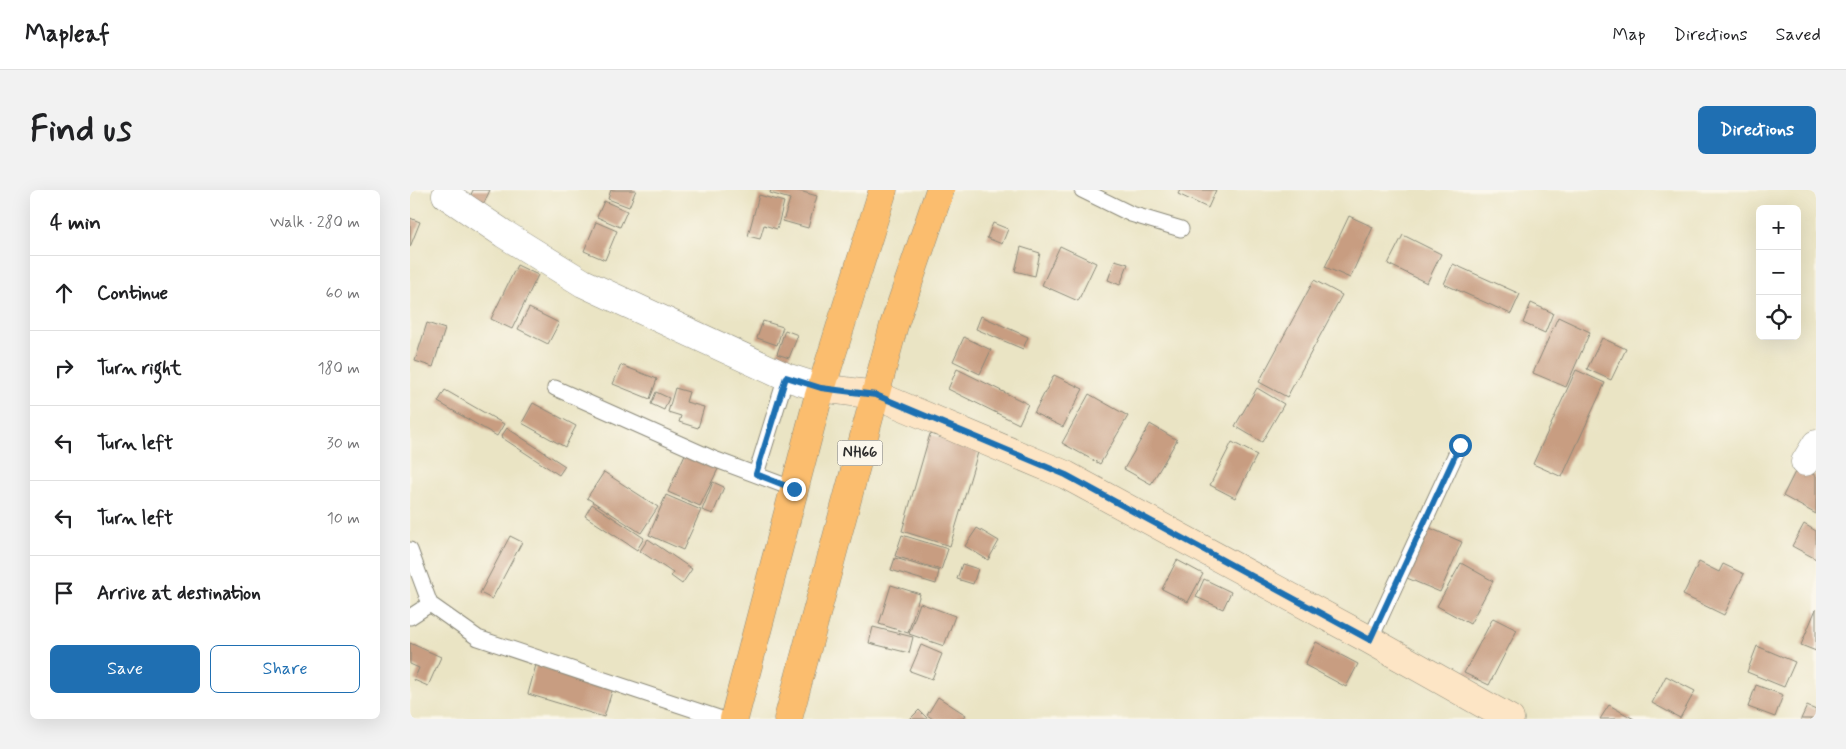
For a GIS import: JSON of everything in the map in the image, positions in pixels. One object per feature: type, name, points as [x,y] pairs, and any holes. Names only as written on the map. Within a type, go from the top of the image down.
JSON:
[{"type":"highway","points":[[734,719],[821,388],[883,190]]},
{"type":"highway","name":"NH66","points":[[788,719],[894,325],[940,190]]},
{"type":"main road","points":[[821,388],[876,395],[1066,475],[1370,640],[1510,719]]},
{"type":"street","points":[[444,192],[504,234],[583,283],[786,377],[821,388]]},
{"type":"lane","points":[[1082,190],[1131,214],[1181,229]]},
{"type":"lane","points":[[756,474],[786,377]]},
{"type":"lane","points":[[555,388],[714,459],[794,489]]},
{"type":"lane","points":[[1370,640],[1460,445]]},
{"type":"lane","points":[[410,550],[430,604],[478,638],[722,719]]},
{"type":"lane","points":[[410,616],[430,604]]},
{"type":"building","points":[[473,190],[490,190],[484,203],[470,197]]},
{"type":"building","points":[[611,190],[636,190],[629,207],[608,199]]},
{"type":"building","points":[[771,190],[796,190],[817,196],[808,228],[783,221],[790,199],[770,193]]},
{"type":"building","points":[[1180,190],[1216,190],[1208,208],[1178,194]]},
{"type":"building","points":[[759,195],[784,202],[777,229],[764,225],[760,239],[748,236]]},
{"type":"building","points":[[604,201],[627,211],[620,227],[597,217]]},
{"type":"building","points":[[1349,216],[1373,227],[1350,278],[1325,267]]},
{"type":"building","points":[[410,218],[420,222],[410,247]]},
{"type":"building","points":[[596,222],[617,231],[605,260],[584,251]]},
{"type":"building","points":[[993,223],[1008,229],[1002,244],[987,238]]},
{"type":"building","points":[[1403,235],[1441,254],[1427,283],[1388,264]]},
{"type":"building","points":[[1060,246],[1096,263],[1078,301],[1042,285]]},
{"type":"building","points":[[1021,247],[1040,253],[1035,276],[1015,271]]},
{"type":"building","points":[[1115,260],[1128,264],[1120,285],[1108,280]]},
{"type":"building","points":[[1453,264],[1520,294],[1511,314],[1444,284]]},
{"type":"building","points":[[517,265],[538,275],[512,329],[491,319]]},
{"type":"building","points":[[1314,280],[1342,295],[1287,397],[1259,382]]},
{"type":"building","points":[[1531,303],[1553,313],[1545,333],[1523,323]]},
{"type":"building","points":[[529,308],[559,323],[548,344],[518,329]]},
{"type":"building","points":[[981,316],[1028,337],[1023,349],[976,329]]},
{"type":"building","points":[[1558,317],[1590,332],[1566,387],[1533,373]]},
{"type":"building","points":[[763,321],[783,327],[777,345],[757,338]]},
{"type":"building","points":[[427,323],[445,329],[433,367],[415,361]]},
{"type":"building","points":[[785,330],[798,335],[789,358],[777,354]]},
{"type":"building","points":[[964,337],[991,350],[980,374],[953,361]]},
{"type":"building","points":[[1602,338],[1626,349],[1611,380],[1587,369]]},
{"type":"building","points":[[621,365],[657,379],[650,399],[613,384]]},
{"type":"building","points":[[957,369],[1028,404],[1019,424],[948,389]]},
{"type":"building","points":[[1576,370],[1605,383],[1562,477],[1533,464]]},
{"type":"building","points":[[1054,375],[1083,389],[1063,427],[1034,413]]},
{"type":"building","points":[[675,388],[689,392],[686,402],[704,407],[698,428],[679,422],[681,416],[668,412]]},
{"type":"building","points":[[1257,388],[1284,404],[1262,442],[1235,426]]},
{"type":"building","points":[[445,390],[504,424],[497,436],[438,402]]},
{"type":"building","points":[[656,392],[669,398],[664,410],[651,404]]},
{"type":"building","points":[[1089,394],[1128,416],[1100,464],[1062,443]]},
{"type":"building","points":[[533,403],[576,426],[565,447],[522,423]]},
{"type":"building","points":[[1150,424],[1177,440],[1151,484],[1124,469]]},
{"type":"building","points":[[507,428],[565,466],[559,475],[501,437]]},
{"type":"building","points":[[930,434],[979,449],[950,546],[902,531]]},
{"type":"building","points":[[1232,442],[1257,455],[1235,498],[1210,485]]},
{"type":"building","points":[[686,452],[719,467],[700,506],[668,492]]},
{"type":"building","points":[[1798,466],[1816,476],[1816,514],[1783,496]]},
{"type":"building","points":[[604,472],[658,507],[641,533],[587,498]]},
{"type":"building","points":[[713,482],[724,487],[713,514],[702,510]]},
{"type":"building","points":[[666,495],[701,510],[683,550],[649,535]]},
{"type":"building","points":[[592,504],[644,538],[637,550],[585,516]]},
{"type":"building","points":[[1804,524],[1816,531],[1816,559],[1792,546]]},
{"type":"building","points":[[977,528],[999,541],[988,560],[965,546]]},
{"type":"building","points":[[1430,528],[1462,542],[1440,592],[1407,578]]},
{"type":"building","points":[[902,535],[948,549],[941,570],[895,556]]},
{"type":"building","points":[[510,536],[522,542],[492,599],[480,593]]},
{"type":"building","points":[[648,539],[692,569],[682,584],[671,576],[673,573],[640,551]]},
{"type":"building","points":[[895,558],[939,571],[936,584],[891,570]]},
{"type":"building","points":[[1177,560],[1203,574],[1188,602],[1162,589]]},
{"type":"building","points":[[1699,562],[1719,572],[1723,564],[1744,574],[1724,615],[1683,595]]},
{"type":"building","points":[[1461,563],[1493,581],[1470,624],[1437,606]]},
{"type":"building","points":[[962,564],[978,569],[973,584],[957,579]]},
{"type":"building","points":[[1204,579],[1231,592],[1223,609],[1196,597]]},
{"type":"building","points":[[891,585],[920,594],[908,633],[879,624]]},
{"type":"building","points":[[920,603],[955,616],[944,646],[909,634]]},
{"type":"building","points":[[1816,609],[1816,651],[1801,645]]},
{"type":"building","points":[[1493,618],[1517,630],[1489,685],[1464,673]]},
{"type":"building","points":[[873,627],[913,637],[909,653],[869,643]]},
{"type":"building","points":[[1316,642],[1358,664],[1346,687],[1305,665]]},
{"type":"building","points":[[410,643],[441,657],[428,686],[414,680],[419,668],[410,664]]},
{"type":"building","points":[[921,645],[942,654],[932,679],[910,671]]},
{"type":"building","points":[[1757,646],[1795,662],[1784,687],[1747,672]]},
{"type":"building","points":[[536,665],[613,688],[604,717],[528,694]]},
{"type":"building","points":[[1666,676],[1695,691],[1680,718],[1652,703]]},
{"type":"building","points":[[1756,685],[1783,695],[1775,717],[1748,707]]},
{"type":"building","points":[[938,697],[966,715],[963,719],[933,719],[927,715]]},
{"type":"building","points":[[1609,705],[1634,719],[1600,719]]},
{"type":"building","points":[[1807,706],[1816,710],[1816,719],[1801,719]]},
{"type":"building","points":[[919,710],[928,719],[910,719]]},
{"type":"route","points":[[794,489],[756,474],[786,377],[821,388],[876,395],[1066,475],[1370,640],[1460,445]]}]
